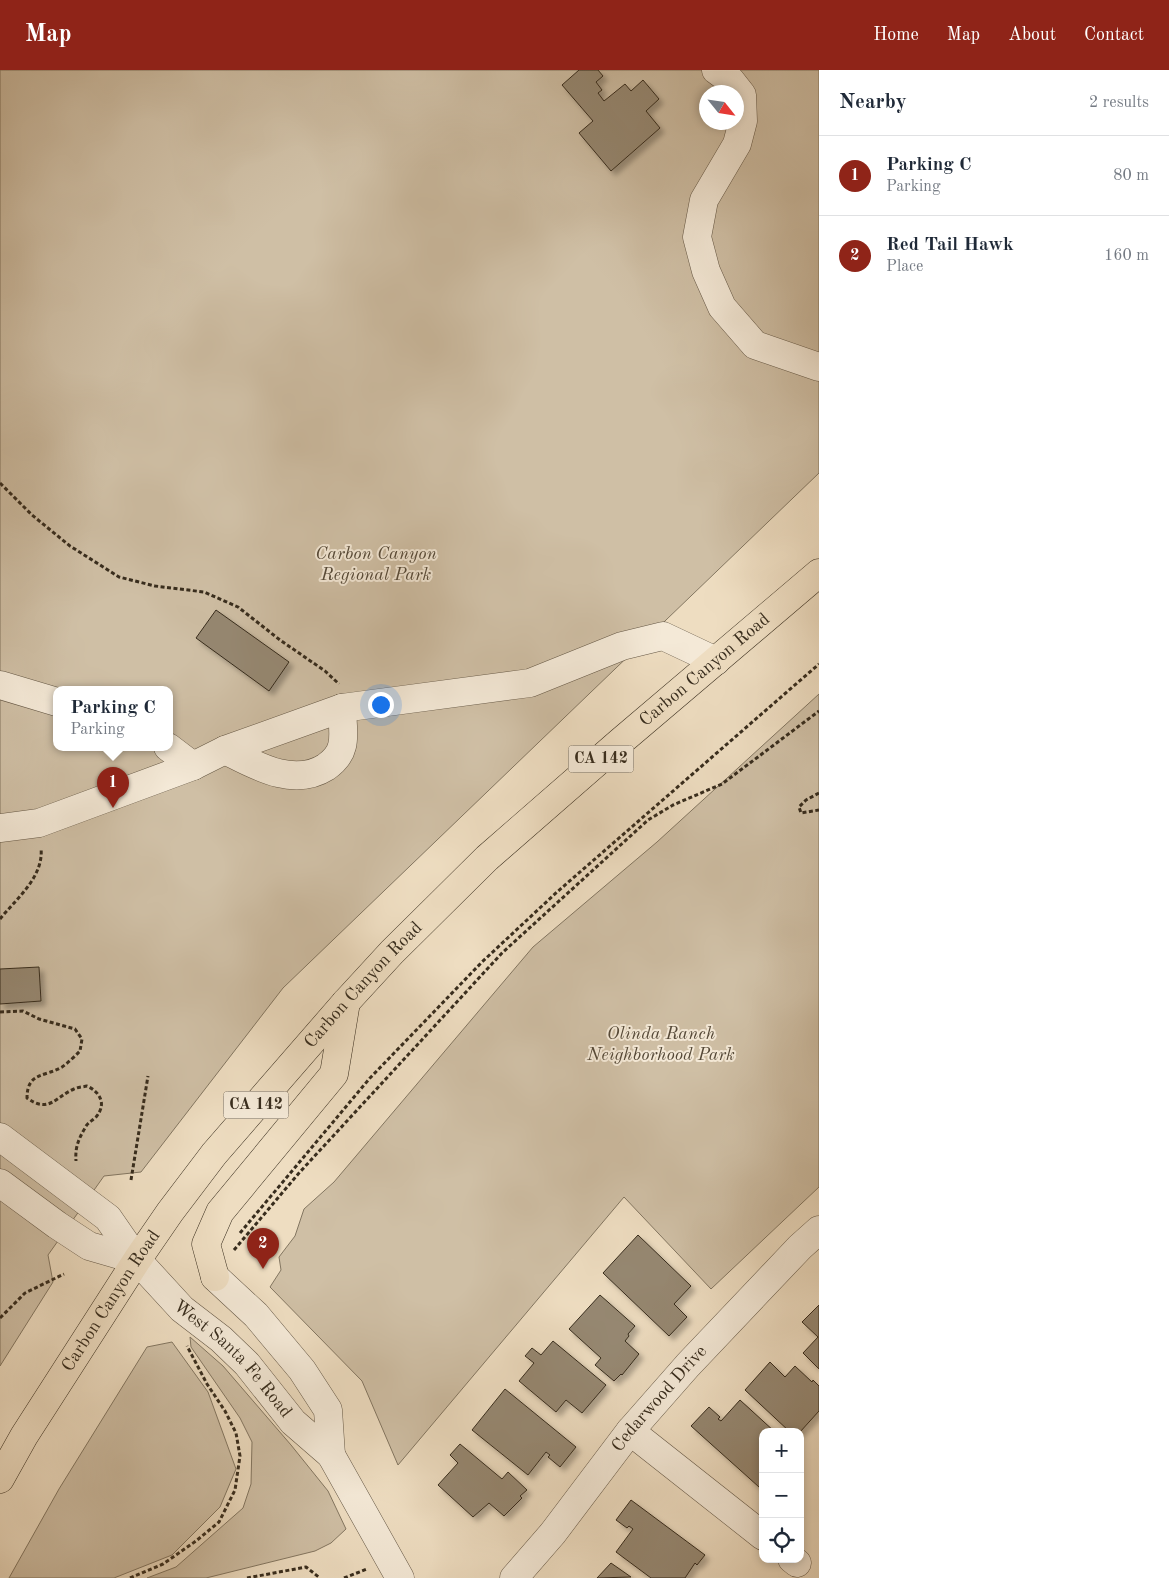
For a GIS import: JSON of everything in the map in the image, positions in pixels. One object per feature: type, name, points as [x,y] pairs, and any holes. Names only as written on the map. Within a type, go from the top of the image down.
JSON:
[{"type":"main road","name":"Carbon Canyon Road","points":[[0,1479],[24,1436],[137,1260],[214,1154],[346,1002],[392,952],[488,858],[620,742],[819,573]]},
{"type":"main road","points":[[214,1277],[206,1244],[220,1212],[334,1074],[346,1002]]},
{"type":"street","points":[[716,70],[731,81],[742,95],[743,121],[736,144],[704,200],[698,237],[706,271],[722,307],[755,346],[819,368]]},
{"type":"street","points":[[0,828],[38,823],[193,766],[225,750],[342,708],[530,683],[622,646],[663,636],[716,661]]},
{"type":"street","points":[[0,685],[53,701]]},
{"type":"street","points":[[225,750],[252,764],[278,773],[300,776],[319,771],[335,761],[342,746],[342,708]]},
{"type":"street","points":[[173,751],[193,766]]},
{"type":"street","name":"West Santa Fe Road","points":[[0,1137],[108,1218],[137,1260],[182,1309],[222,1339],[247,1364],[293,1422],[331,1455],[400,1578]]},
{"type":"street","points":[[0,1183],[88,1246],[137,1260]]},
{"type":"street","name":"Cedarwood Drive","points":[[514,1578],[553,1533],[630,1431],[688,1365],[800,1247],[819,1230]]},
{"type":"street","name":"West Santa Fe Road","points":[[214,1277],[256,1314],[302,1370],[328,1410],[331,1455]]},
{"type":"street","points":[[630,1431],[759,1533]]},
{"type":"path","points":[[0,483],[32,515],[70,546],[119,577],[154,586],[204,592],[238,607],[280,640],[325,671],[343,688],[342,708]]},
{"type":"path","points":[[236,1238],[370,1078],[482,962],[557,892],[819,664]]},
{"type":"path","points":[[231,1253],[299,1173],[509,947],[648,820],[673,805],[722,784],[819,710]]},
{"type":"path","points":[[819,793],[806,800],[799,807],[801,813],[819,810]]},
{"type":"path","points":[[0,919],[34,878],[42,855],[38,823]]},
{"type":"path","points":[[0,1012],[23,1011],[39,1019],[75,1029],[82,1039],[80,1051],[62,1067],[33,1078],[27,1088],[27,1098],[36,1104],[48,1105],[74,1089],[86,1086],[95,1090],[100,1096],[102,1107],[97,1116],[86,1126],[75,1148],[76,1166]]},
{"type":"path","points":[[131,1180],[148,1076]]},
{"type":"path","points":[[0,1318],[25,1293],[64,1274]]},
{"type":"path","points":[[130,1578],[163,1564],[219,1522],[235,1490],[240,1456],[236,1433],[225,1410],[207,1384],[186,1345]]},
{"type":"path","points":[[247,1578],[306,1567],[320,1578]]},
{"type":"path","points":[[344,1578],[370,1568]]},
{"type":"green space","name":"Carbon Canyon Regional Park","points":[[0,70],[819,70],[819,473],[283,988],[141,1172],[104,1176],[48,1255],[53,1282],[0,1366]]},
{"type":"green space","name":"Olinda Ranch Neighborhood Park","points":[[819,694],[819,1187],[711,1289],[624,1197],[398,1465],[362,1381],[270,1287],[281,1270],[279,1257],[295,1236],[304,1209],[334,1182],[533,947],[657,842]]},
{"type":"green space","points":[[190,1337],[223,1366],[328,1491],[346,1529],[331,1543],[315,1551],[206,1578],[147,1578],[176,1567],[243,1508],[251,1484],[252,1442],[240,1418],[191,1347]]},
{"type":"green space","points":[[172,1342],[208,1392],[236,1469],[220,1507],[172,1555],[114,1578],[9,1578],[59,1489],[147,1347]]},
{"type":"building","points":[[579,70],[598,70],[603,76],[596,82],[602,90],[598,93],[604,101],[625,84],[631,91],[643,80],[659,99],[646,111],[660,128],[611,171],[579,133],[593,121],[562,85]]},
{"type":"building","points":[[216,610],[289,662],[269,691],[196,638]]},
{"type":"building","points":[[39,967],[41,1001],[0,1004],[0,969]]},
{"type":"building","points":[[638,1235],[691,1286],[674,1304],[687,1317],[669,1336],[603,1273]]},
{"type":"building","points":[[600,1295],[635,1326],[625,1341],[639,1354],[622,1375],[614,1381],[595,1365],[601,1358],[569,1329]]},
{"type":"building","points":[[819,1305],[819,1369],[803,1353],[818,1337],[802,1322]]},
{"type":"building","points":[[553,1341],[606,1385],[582,1413],[566,1400],[556,1412],[519,1381],[534,1363],[525,1356],[532,1348],[541,1355]]},
{"type":"building","points":[[770,1362],[785,1377],[795,1366],[819,1386],[819,1411],[804,1428],[786,1428],[745,1390]]},
{"type":"building","points":[[505,1389],[576,1447],[560,1467],[548,1457],[550,1455],[546,1452],[528,1475],[472,1430]]},
{"type":"building","points":[[740,1400],[771,1428],[759,1428],[759,1487],[691,1426],[709,1407],[720,1417],[718,1419],[721,1421]]},
{"type":"building","points":[[460,1444],[502,1479],[508,1472],[527,1490],[520,1496],[522,1498],[504,1516],[489,1503],[473,1517],[438,1485],[458,1463],[450,1455]]},
{"type":"building","points":[[631,1500],[705,1555],[697,1565],[695,1563],[685,1578],[651,1578],[616,1552],[633,1529],[629,1526],[627,1528],[616,1520]]},
{"type":"building","points":[[611,1563],[631,1577],[597,1578]]},
{"type":"place","name":"Parking C","points":[[113,808]]},
{"type":"place","name":"Red Tail Hawk","points":[[263,1269]]}]
